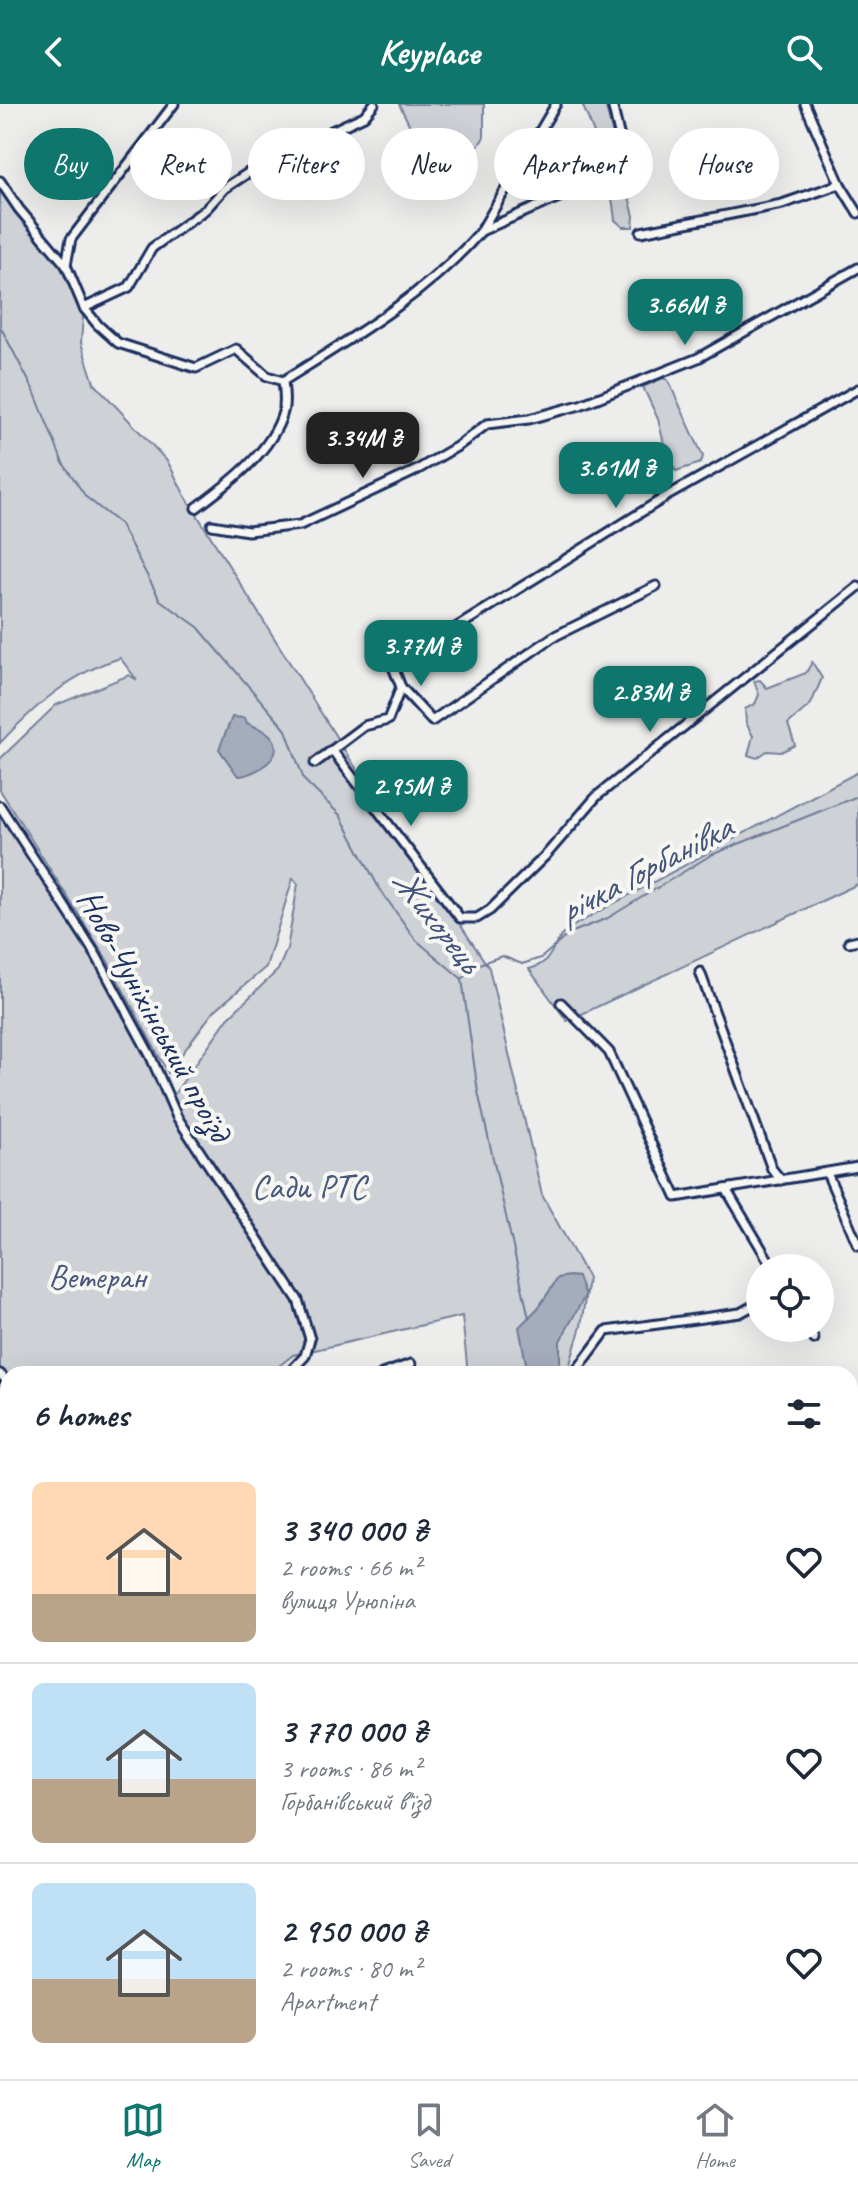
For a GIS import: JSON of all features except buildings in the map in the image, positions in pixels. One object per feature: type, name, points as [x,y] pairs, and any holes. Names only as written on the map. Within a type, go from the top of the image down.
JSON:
[{"type":"street","points":[[66,265],[71,239],[174,104]]},
{"type":"street","points":[[84,308],[129,287],[152,248],[206,209],[225,188],[294,143],[323,135],[364,116],[374,104]]},
{"type":"street","points":[[0,181],[66,265],[84,308],[118,343],[196,368],[236,349],[267,376],[283,381],[365,330],[466,250],[481,231],[556,104]]},
{"type":"street","points":[[612,104],[618,128]]},
{"type":"street","points":[[805,104],[840,184],[858,213]]},
{"type":"street","points":[[641,232],[782,204],[840,184]]},
{"type":"street","points":[[481,231],[552,200]]},
{"type":"street","points":[[212,525],[248,531],[300,525],[415,471],[487,424],[529,419],[580,405],[698,358],[858,268]]},
{"type":"street","points":[[196,508],[234,479],[264,445],[285,408],[283,381]]},
{"type":"street","points":[[656,586],[553,637],[432,721],[401,687],[393,667],[667,496],[858,389]]},
{"type":"street","points":[[332,750],[460,918],[477,918],[490,910],[546,855],[597,796],[858,587]]},
{"type":"street","points":[[315,763],[364,726],[388,720],[401,687]]},
{"type":"street","name":"Ново-Чуніхінський проїзд","points":[[0,806],[96,955],[150,1055],[177,1117],[298,1300],[310,1339],[305,1356],[296,1366]]},
{"type":"street","points":[[700,972],[772,1169],[781,1180]]},
{"type":"street","points":[[561,1003],[609,1052],[676,1197],[858,1167]]},
{"type":"street","points":[[827,1173],[858,1245]]},
{"type":"street","points":[[726,1189],[765,1254]]},
{"type":"street","points":[[580,1366],[606,1331],[746,1310]]},
{"type":"street","points":[[405,1366],[411,1364]]},
{"type":"green space","points":[[399,104],[484,104],[484,137],[479,145],[478,128],[411,128]]},
{"type":"green space","points":[[582,104],[605,104],[611,128],[591,128]]},
{"type":"green space","points":[[0,185],[68,277],[83,317],[81,343],[94,383],[168,462],[184,494],[350,759],[489,968],[542,1195],[588,1278],[581,1326],[569,1366],[467,1366],[462,1316],[293,1355],[279,1366],[0,1366],[0,810],[43,869],[36,876],[44,870],[140,1037],[170,1100],[228,1018],[278,970],[287,949],[298,884],[293,878],[266,967],[213,1012],[168,1073],[106,958],[0,790],[0,759],[56,705],[129,675],[137,680],[120,658],[102,664],[55,692],[0,743]]},
{"type":"green space","points":[[612,200],[630,200],[633,227],[623,227],[615,220]]},
{"type":"green space","points":[[663,378],[668,380],[703,456],[701,463],[676,471],[643,387]]},
{"type":"green space","points":[[812,662],[822,678],[811,704],[788,724],[795,745],[781,752],[767,751],[757,758],[748,755],[753,736],[746,723],[745,709],[755,704],[759,695],[754,681],[760,680],[767,688],[806,673]]},
{"type":"green space","points":[[858,772],[858,884],[567,1021],[529,969],[543,963],[560,937],[575,925]]},
{"type":"water","points":[[232,717],[245,718],[247,723],[268,733],[275,743],[276,750],[268,763],[245,775],[238,776],[219,749]]},
{"type":"water","points":[[578,1277],[585,1296],[560,1341],[560,1366],[526,1366],[519,1327],[538,1308],[558,1278]]},
{"type":"waterway","name":"Жихорець","points":[[0,326],[34,391],[63,463],[86,497],[120,524],[160,600],[198,627],[286,730],[304,780],[340,815],[379,888],[415,939],[462,979],[478,1092],[529,1318]]},
{"type":"waterway","name":"річка Горбанівка","points":[[462,979],[479,964],[502,956],[522,964],[541,958],[570,933],[608,918],[711,855],[858,796]]},
{"type":"park label","name":"Сади РТС","points":[[309,1186]]},
{"type":"park label","name":"Ветеран","points":[[97,1276]]}]
